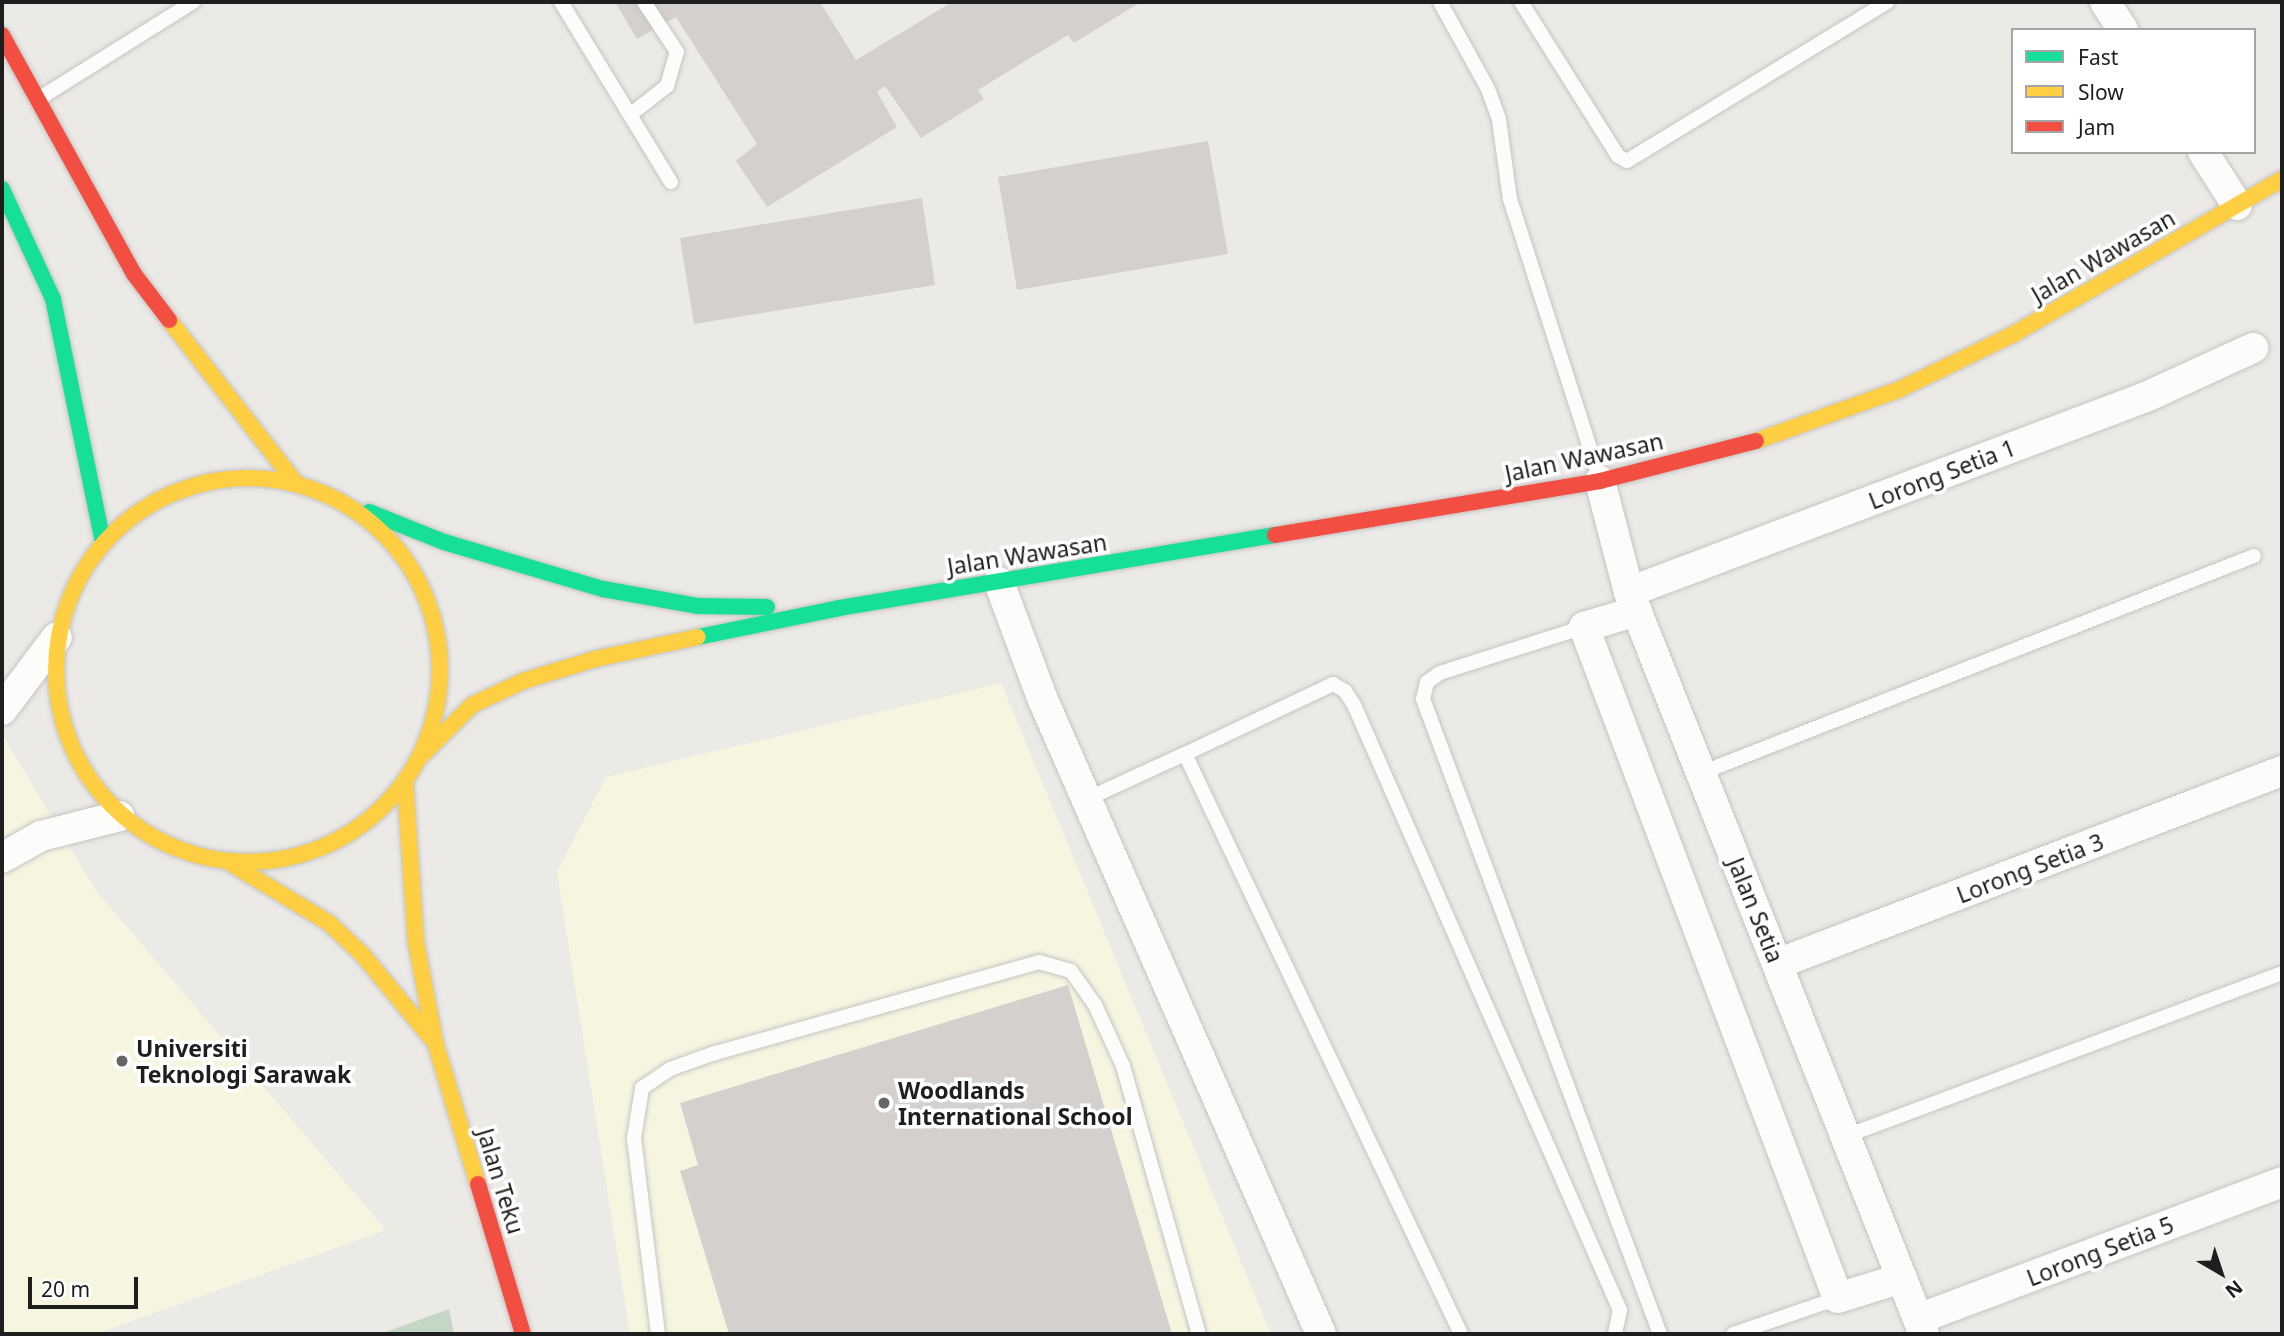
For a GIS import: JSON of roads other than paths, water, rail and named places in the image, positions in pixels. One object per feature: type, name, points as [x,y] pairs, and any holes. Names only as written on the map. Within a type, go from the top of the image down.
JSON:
[{"type":"main road","points":[[2,35],[134,274],[295,482]]},
{"type":"main road","name":"Jalan Wawasan","points":[[839,608],[1600,481],[1765,439],[1898,390],[2012,335],[2282,179]]},
{"type":"main road","points":[[2,188],[54,299],[103,543]]},
{"type":"main road","points":[[435,1042],[362,954],[328,923],[230,863],[171,848],[120,816],[78,765],[57,703],[57,637],[74,587],[103,543],[143,508],[191,486],[243,477],[295,482],[444,542],[603,589],[698,606],[839,608]]},
{"type":"main road","points":[[344,502],[386,534],[421,582],[439,639],[440,699],[421,756]]},
{"type":"main road","points":[[230,863],[297,857],[358,829],[405,782],[421,756],[471,705],[523,681],[595,659],[839,608]]},
{"type":"main road","name":"Jalan Teku","points":[[405,782],[416,942],[435,1042],[523,1334]]},
{"type":"street","points":[[2105,2],[2122,28]]},
{"type":"street","points":[[2204,154],[2238,205]]},
{"type":"street","name":"Lorong Setia 1","points":[[1584,627],[1633,602],[2146,397],[2253,348]]},
{"type":"street","name":"Jalan Setia","points":[[1600,481],[1633,602],[1921,1327]]},
{"type":"street","points":[[999,582],[1087,799],[1321,1334]]},
{"type":"street","points":[[1584,627],[1838,1298],[1902,1278]]},
{"type":"street","points":[[2,710],[57,637]]},
{"type":"street","name":"Lorong Setia 3","points":[[1777,964],[2282,771]]},
{"type":"street","points":[[2,858],[41,836],[120,816]]},
{"type":"street","name":"Lorong Setia 5","points":[[1921,1327],[2282,1182]]},
{"type":"lane","points":[[38,99],[193,2]]},
{"type":"lane","points":[[561,2],[671,182]]},
{"type":"lane","points":[[631,114],[667,86],[677,52],[644,2]]},
{"type":"lane","points":[[1440,2],[1488,89],[1499,120],[1510,199],[1600,481]]},
{"type":"lane","points":[[1521,2],[1618,156],[1627,161],[1887,2]]},
{"type":"lane","points":[[1701,773],[2254,556]]},
{"type":"lane","points":[[1584,627],[1440,673],[1427,682],[1423,699],[1660,1334]]},
{"type":"lane","points":[[1087,799],[1333,684],[1345,691],[1620,1310],[1615,1334]]},
{"type":"lane","points":[[1185,754],[1461,1334]]},
{"type":"lane","points":[[658,1334],[634,1138],[642,1088],[670,1069],[712,1054],[1039,962],[1071,971],[1095,1005],[1123,1066],[1199,1334]]},
{"type":"lane","points":[[1846,1136],[2282,974]]},
{"type":"lane","points":[[1733,1334],[1838,1298]]},
{"type":"place","name":"Universiti Teknologi Sarawak","points":[[122,1061]]},
{"type":"place","name":"Woodlands International School","points":[[884,1103]]}]
